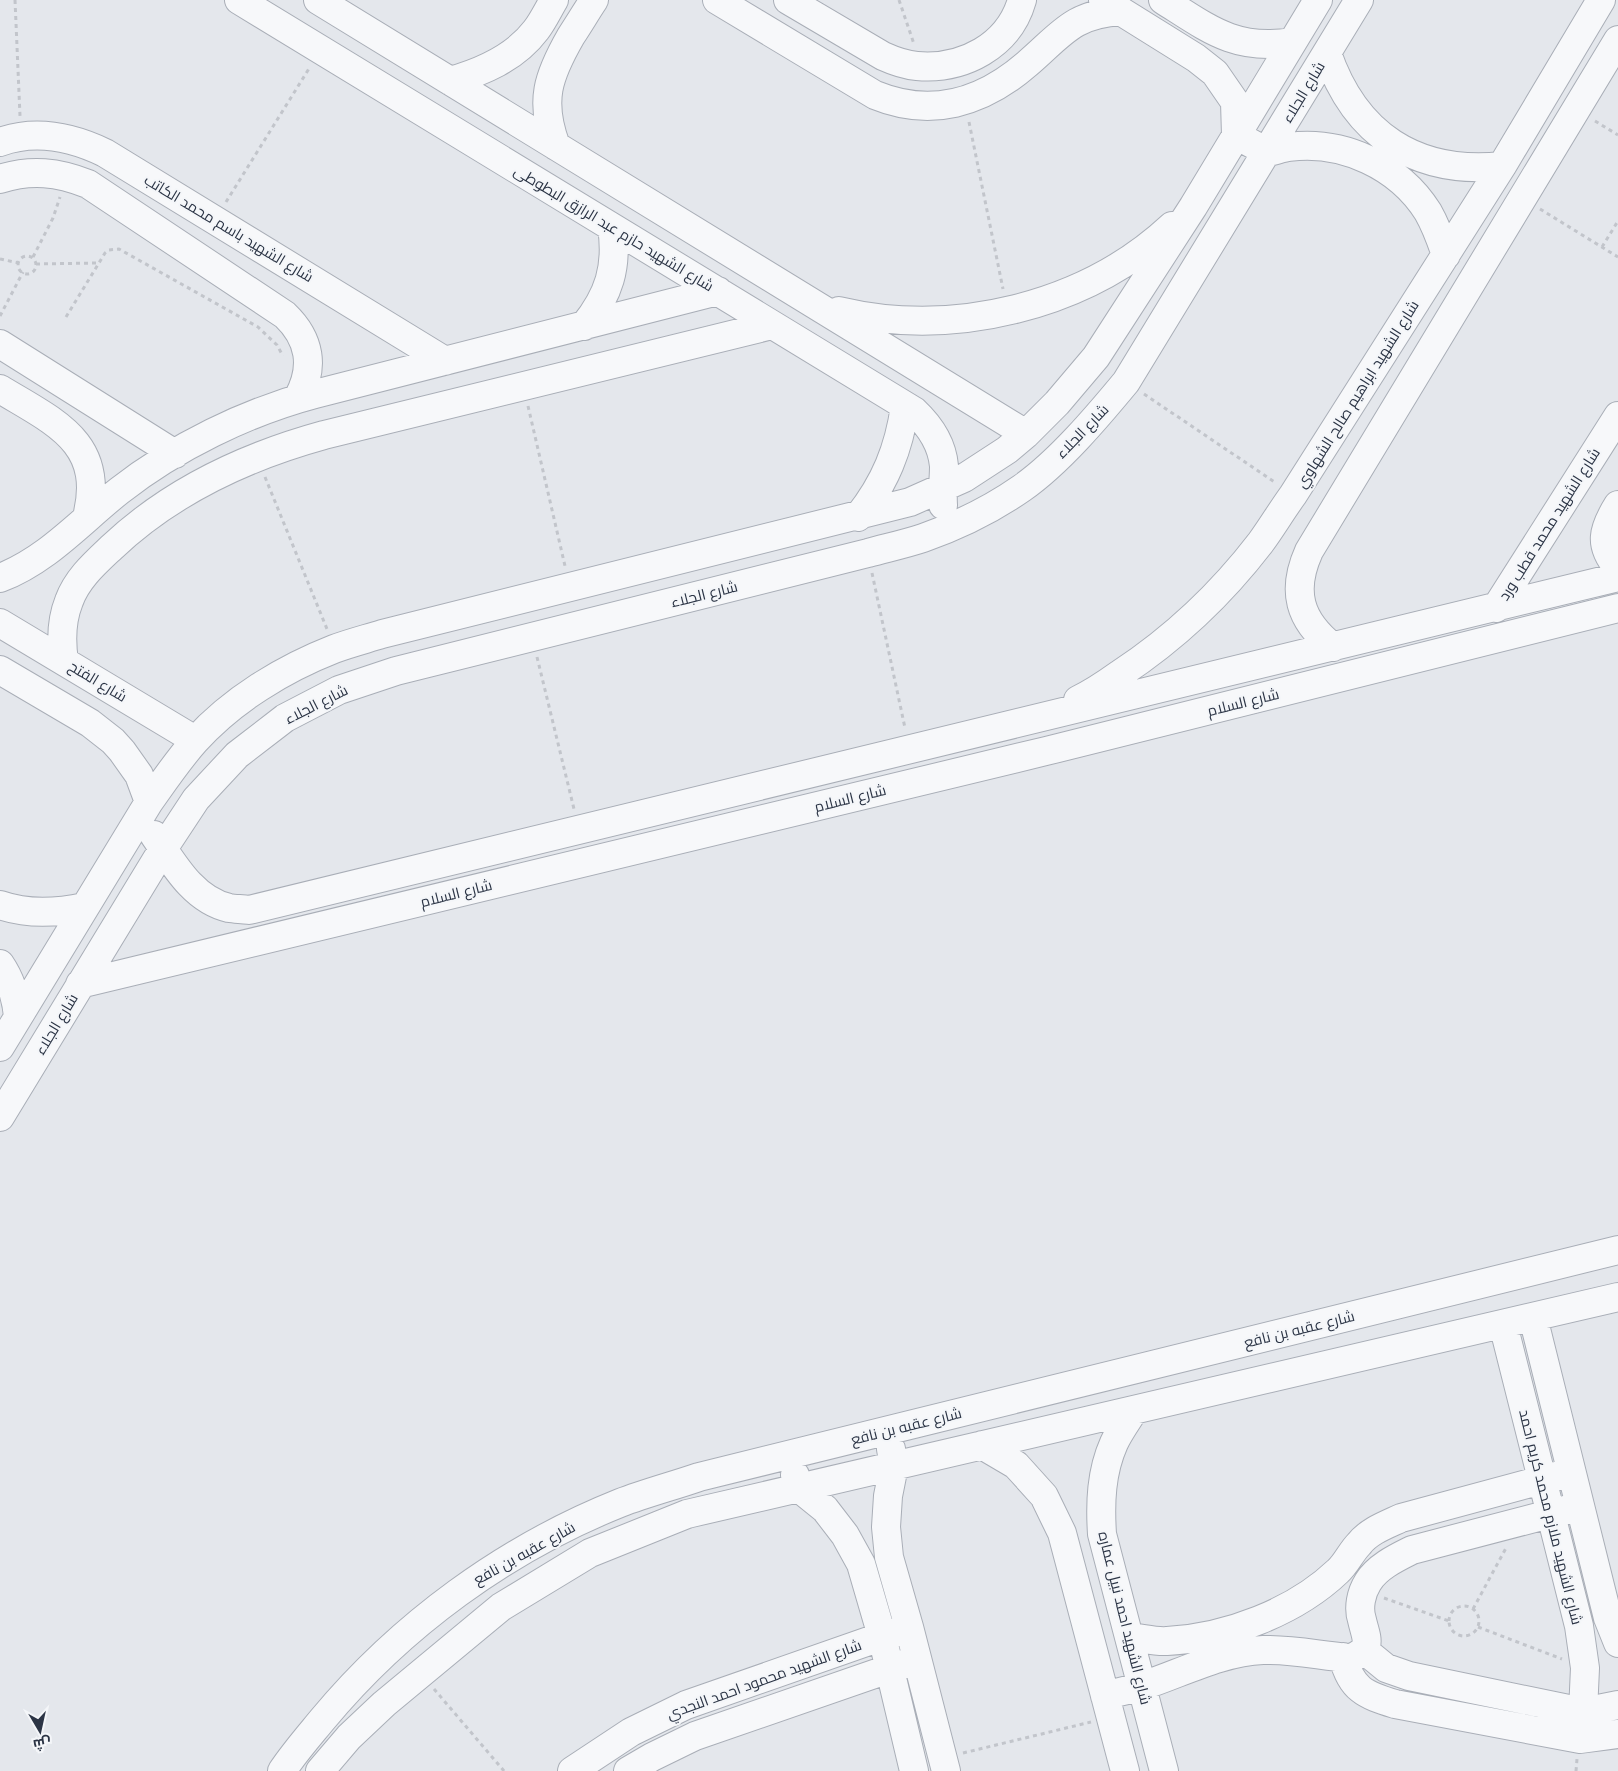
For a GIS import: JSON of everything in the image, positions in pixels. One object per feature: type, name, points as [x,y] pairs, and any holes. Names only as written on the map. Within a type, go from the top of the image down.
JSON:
[{"type":"street","name":"شارع الشهيد حازم عبد الرازق البطوطى","points":[[240,0],[905,406],[923,420],[937,440],[944,464],[942,490],[944,529]]},
{"type":"street","points":[[318,0],[1026,434]]},
{"type":"street","points":[[450,81],[482,71],[511,54],[535,31],[554,0]]},
{"type":"street","points":[[556,146],[548,119],[547,98],[550,77],[556,63],[594,0]]},
{"type":"street","points":[[717,0],[881,97],[900,103],[926,106],[939,106],[964,101],[997,86],[1026,65],[1064,29],[1077,21],[1098,14],[1112,6],[1196,58],[1215,73],[1235,102],[1236,135]]},
{"type":"street","points":[[788,0],[883,56],[900,63],[925,66],[951,64],[981,53],[999,40],[1013,22],[1022,0]]},
{"type":"street","points":[[1163,0],[1214,32],[1235,40],[1258,45],[1292,42]]},
{"type":"street","points":[[0,1047],[85,906],[170,772],[196,740],[224,714],[258,688],[294,666],[336,648],[382,634],[858,517],[910,502],[942,490],[986,465],[1026,434],[1057,403],[1096,357],[1193,206],[1318,0]]},
{"type":"street","name":"شارع الجلاء","points":[[0,1117],[80,984],[196,799],[231,761],[285,718],[339,690],[396,671],[923,538],[991,507],[1023,487],[1050,464],[1087,427],[1126,382],[1359,0]]},
{"type":"street","name":"شارع الشهيد ابراهيم صالح الشهاوي","points":[[1038,719],[1090,694],[1138,663],[1182,626],[1230,579],[1260,542],[1293,495],[1502,166],[1601,0]]},
{"type":"street","points":[[999,40],[1026,65]]},
{"type":"street","points":[[1333,647],[1320,637],[1310,625],[1303,611],[1299,596],[1299,580],[1302,565],[1618,40]]},
{"type":"street","points":[[1327,53],[1334,75],[1358,114],[1392,144],[1412,155],[1449,166],[1479,168],[1502,166]]},
{"type":"street","name":"شارع الشهيد باسم محمد الكاتب","points":[[11,140],[43,135],[86,143],[105,152],[445,361]]},
{"type":"street","points":[[1236,135],[1267,152],[1290,147],[1313,146],[1336,149],[1358,155],[1378,165],[1398,178],[1414,194],[1438,233],[1446,255]]},
{"type":"street","points":[[0,179],[32,172],[62,175],[88,184],[285,315],[300,333],[308,354],[307,377],[298,398]]},
{"type":"street","points":[[821,308],[875,318],[914,321],[976,317],[1007,311],[1076,288],[1108,272],[1138,253],[1167,231],[1193,206]]},
{"type":"street","points":[[584,326],[602,301],[612,273],[614,257],[612,227]]},
{"type":"street","points":[[0,578],[30,564],[48,551],[138,477],[175,454],[231,424],[298,398],[718,292]]},
{"type":"street","points":[[64,661],[62,646],[64,615],[76,586],[90,568],[126,535],[171,501],[206,480],[257,456],[290,444],[772,325]]},
{"type":"street","points":[[0,344],[175,454]]},
{"type":"street","points":[[0,390],[59,425],[79,446],[90,474],[91,495],[87,517]]},
{"type":"street","points":[[1057,403],[1087,427]]},
{"type":"street","points":[[858,517],[874,495],[890,465],[897,446],[905,406]]},
{"type":"street","name":"شارع الشهيد محمد قطب ورد","points":[[1496,608],[1618,416]]},
{"type":"street","points":[[1618,505],[1605,531],[1604,545],[1610,558],[1618,568]]},
{"type":"street","name":"شارع السلام","points":[[145,809],[164,850],[193,888],[209,900],[228,908],[248,910],[1618,577]]},
{"type":"street","name":"شارع السلام","points":[[80,984],[1046,751],[1618,608]]},
{"type":"street","name":"شارع الفتح","points":[[0,623],[196,740]]},
{"type":"street","points":[[0,670],[90,723],[107,736],[122,751],[139,775],[145,809]]},
{"type":"street","points":[[1038,719],[1046,751]]},
{"type":"street","points":[[0,905],[37,912],[53,912],[85,906]]},
{"type":"street","points":[[0,964],[12,985],[18,1016]]},
{"type":"street","name":"شارع عقبه بن نافع","points":[[282,1771],[293,1754],[346,1690],[406,1632],[473,1581],[544,1538],[620,1503],[699,1477],[1618,1250]]},
{"type":"street","points":[[320,1771],[349,1737],[370,1717],[501,1607],[590,1553],[687,1514],[1618,1297]]},
{"type":"street","name":"شارع الشهيد ملازم محمد كريم احمد","points":[[1533,1317],[1608,1618],[1618,1643]]},
{"type":"street","name":"شارع الشهيد ملازم محمد كريم احمد","points":[[1503,1324],[1579,1626],[1586,1668],[1583,1712]]},
{"type":"street","name":"شارع الشهيد احمد نبيل عماره","points":[[1134,1410],[1114,1443],[1102,1482],[1100,1509],[1102,1534],[1164,1771]]},
{"type":"street","points":[[887,1430],[894,1466],[888,1496],[886,1527],[889,1557],[945,1764]]},
{"type":"street","points":[[982,1445],[1016,1465],[1044,1496],[1062,1533],[1125,1771]]},
{"type":"street","points":[[790,1455],[799,1488],[825,1509],[846,1535],[861,1564],[882,1636],[914,1771]]},
{"type":"street","points":[[1130,1637],[1165,1642],[1202,1638],[1255,1622],[1289,1607],[1339,1571],[1360,1542],[1379,1528],[1401,1518],[1572,1472]]},
{"type":"street","points":[[1580,1506],[1412,1550],[1394,1559],[1373,1575],[1364,1591],[1360,1610],[1367,1636],[1367,1644],[1353,1654],[1346,1672],[1354,1684],[1365,1694],[1395,1704],[1580,1738],[1618,1734]]},
{"type":"street","points":[[1339,1571],[1364,1591]]},
{"type":"street","name":"شارع الشهيد محمود احمد النجدي","points":[[572,1771],[631,1732],[686,1705],[909,1627]]},
{"type":"street","points":[[1108,1706],[1142,1686],[1209,1660],[1237,1653],[1262,1650],[1353,1654],[1399,1674],[1583,1712],[1618,1705]]},
{"type":"street","name":"شارع الشهيد محمود احمد النجدي","points":[[628,1771],[652,1756],[695,1736],[889,1668],[917,1660]]},
{"type":"path","points":[[11,140],[16,0]]},
{"type":"path","points":[[899,0],[908,30],[925,66]]},
{"type":"path","points":[[215,220],[320,49]]},
{"type":"path","points":[[964,101],[1007,311]]},
{"type":"path","points":[[1576,110],[1618,135]]},
{"type":"path","points":[[33,257],[26,256],[20,260],[20,270],[31,273],[34,271],[36,264],[33,257],[56,211],[62,175]]},
{"type":"path","points":[[1523,198],[1618,258]]},
{"type":"path","points":[[1602,247],[1618,221]]},
{"type":"path","points":[[66,317],[105,253],[114,248],[124,250],[258,328],[277,345],[285,362]]},
{"type":"path","points":[[0,259],[19,263]]},
{"type":"path","points":[[36,264],[99,263]]},
{"type":"path","points":[[0,316],[23,272]]},
{"type":"path","points":[[1126,382],[1293,495]]},
{"type":"path","points":[[524,386],[570,588]]},
{"type":"path","points":[[257,456],[336,648]]},
{"type":"path","points":[[868,553],[910,750]]},
{"type":"path","points":[[532,637],[579,830]]},
{"type":"path","points":[[1473,1609],[1521,1522]]},
{"type":"path","points":[[1364,1591],[1449,1620]]},
{"type":"path","points":[[1468,1606],[1473,1609],[1479,1617],[1478,1626],[1471,1634],[1461,1636],[1453,1630],[1449,1620],[1453,1611],[1458,1607],[1468,1606]]},
{"type":"path","points":[[1478,1626],[1586,1668]]},
{"type":"path","points":[[421,1673],[504,1771]]},
{"type":"path","points":[[945,1764],[1108,1706]]}]
